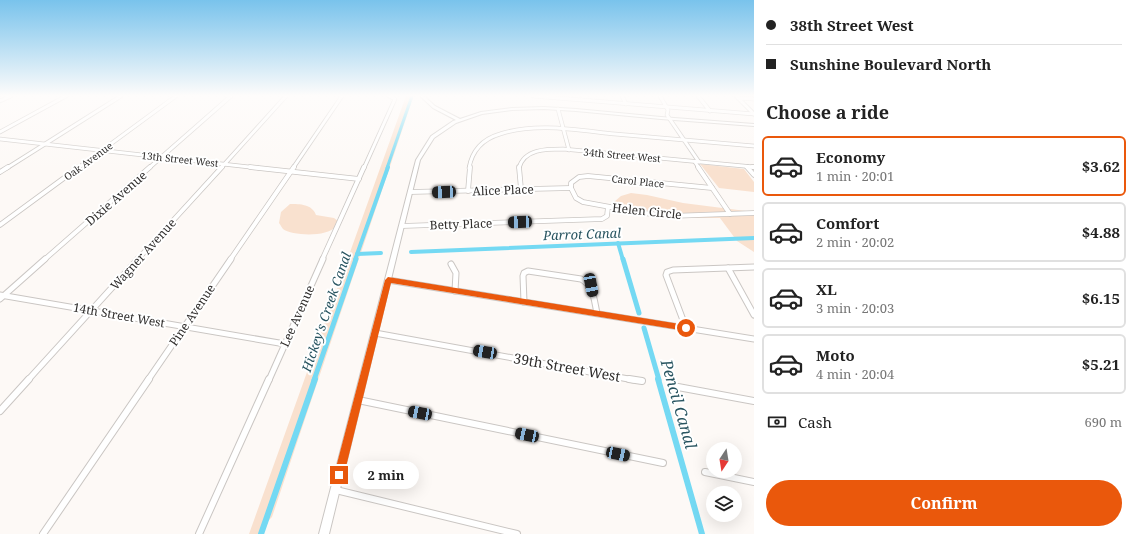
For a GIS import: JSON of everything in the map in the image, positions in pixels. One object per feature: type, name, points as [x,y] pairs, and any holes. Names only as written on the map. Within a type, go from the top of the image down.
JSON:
[{"type":"street","points":[[0,132],[20,121]]},
{"type":"street","points":[[0,172],[82,121]]},
{"type":"street","name":"Oak Avenue","points":[[0,225],[142,121]]},
{"type":"street","name":"Dixie Avenue","points":[[1,297],[203,121]]},
{"type":"street","name":"Wagner Avenue","points":[[0,411],[264,121]]},
{"type":"street","name":"Pine Avenue","points":[[43,534],[325,121]]},
{"type":"street","name":"Lee Avenue","points":[[199,534],[385,121]]},
{"type":"street","points":[[324,534],[418,160],[425,145],[437,133],[457,121]]},
{"type":"street","points":[[561,121],[569,150]]},
{"type":"street","points":[[671,121],[684,139],[712,188],[730,214]]},
{"type":"street","points":[[704,121],[754,125]]},
{"type":"street","points":[[468,191],[472,158],[477,148],[500,134],[516,130],[536,128],[563,129],[754,146]]},
{"type":"street","name":"13th Street West","points":[[0,139],[359,179]]},
{"type":"street","name":"34th Street West","points":[[522,189],[519,167],[525,157],[541,151],[569,150],[754,167]]},
{"type":"street","points":[[747,167],[754,175]]},
{"type":"street","name":"Carol Place","points":[[571,188],[572,183],[575,180],[588,176],[712,188]]},
{"type":"street","name":"Alice Place","points":[[410,192],[571,188]]},
{"type":"street","name":"Helen Circle","points":[[571,188],[578,200],[588,204],[670,216],[754,213]]},
{"type":"street","name":"Betty Place","points":[[402,226],[602,219],[608,216],[608,207]]},
{"type":"street","points":[[451,264],[457,274],[455,291]]},
{"type":"street","points":[[686,328],[666,275],[667,272],[673,270],[754,266]]},
{"type":"street","points":[[728,268],[754,316]]},
{"type":"street","points":[[524,302],[523,276],[524,273],[528,271],[581,279],[591,285],[597,313]]},
{"type":"street","points":[[388,280],[754,339]]},
{"type":"street","name":"14th Street West","points":[[1,297],[285,344]]},
{"type":"street","name":"39th Street West","points":[[375,333],[642,381]]},
{"type":"street","points":[[678,387],[754,401]]},
{"type":"street","points":[[358,400],[663,463]]},
{"type":"street","points":[[705,472],[754,482]]},
{"type":"street","points":[[336,490],[517,534]]},
{"type":"shaded area","points":[[397,121],[405,121],[272,517],[266,523],[262,534],[249,534]]},
{"type":"shaded area","points":[[700,164],[744,169],[754,182],[754,192],[719,188]]},
{"type":"shaded area","points":[[631,193],[683,203],[754,212],[754,252],[737,241],[720,218],[687,218],[652,215],[614,202],[621,196]]},
{"type":"shaded area","points":[[290,204],[309,207],[316,215],[334,218],[338,221],[337,225],[325,233],[318,234],[294,233],[283,229],[279,223],[281,212]]},
{"type":"waterway","name":"Hickey's Creek Canal","points":[[387,168],[403,121]]},
{"type":"waterway","name":"Hickey's Creek Canal","points":[[357,254],[388,167]]},
{"type":"waterway","name":"Parrot Canal","points":[[618,244],[754,238]]},
{"type":"waterway","name":"Parrot Canal","points":[[411,252],[618,244]]},
{"type":"waterway","name":"Pencil Canal","points":[[618,244],[623,260]]},
{"type":"waterway","name":"Parrot Canal","points":[[357,254],[381,253]]},
{"type":"waterway","name":"Hickey's Creek Canal","points":[[355,260],[357,254]]},
{"type":"waterway","name":"Hickey's Creek Canal","points":[[314,380],[356,259]]},
{"type":"waterway","name":"Pencil Canal","points":[[623,259],[639,313]]},
{"type":"waterway","name":"Pencil Canal","points":[[644,328],[659,380]]},
{"type":"waterway","name":"Hickey's Creek Canal","points":[[261,534],[315,379]]},
{"type":"waterway","name":"Pencil Canal","points":[[658,379],[702,534]]},
{"type":"route","points":[[339,475],[388,280],[686,328]]}]
